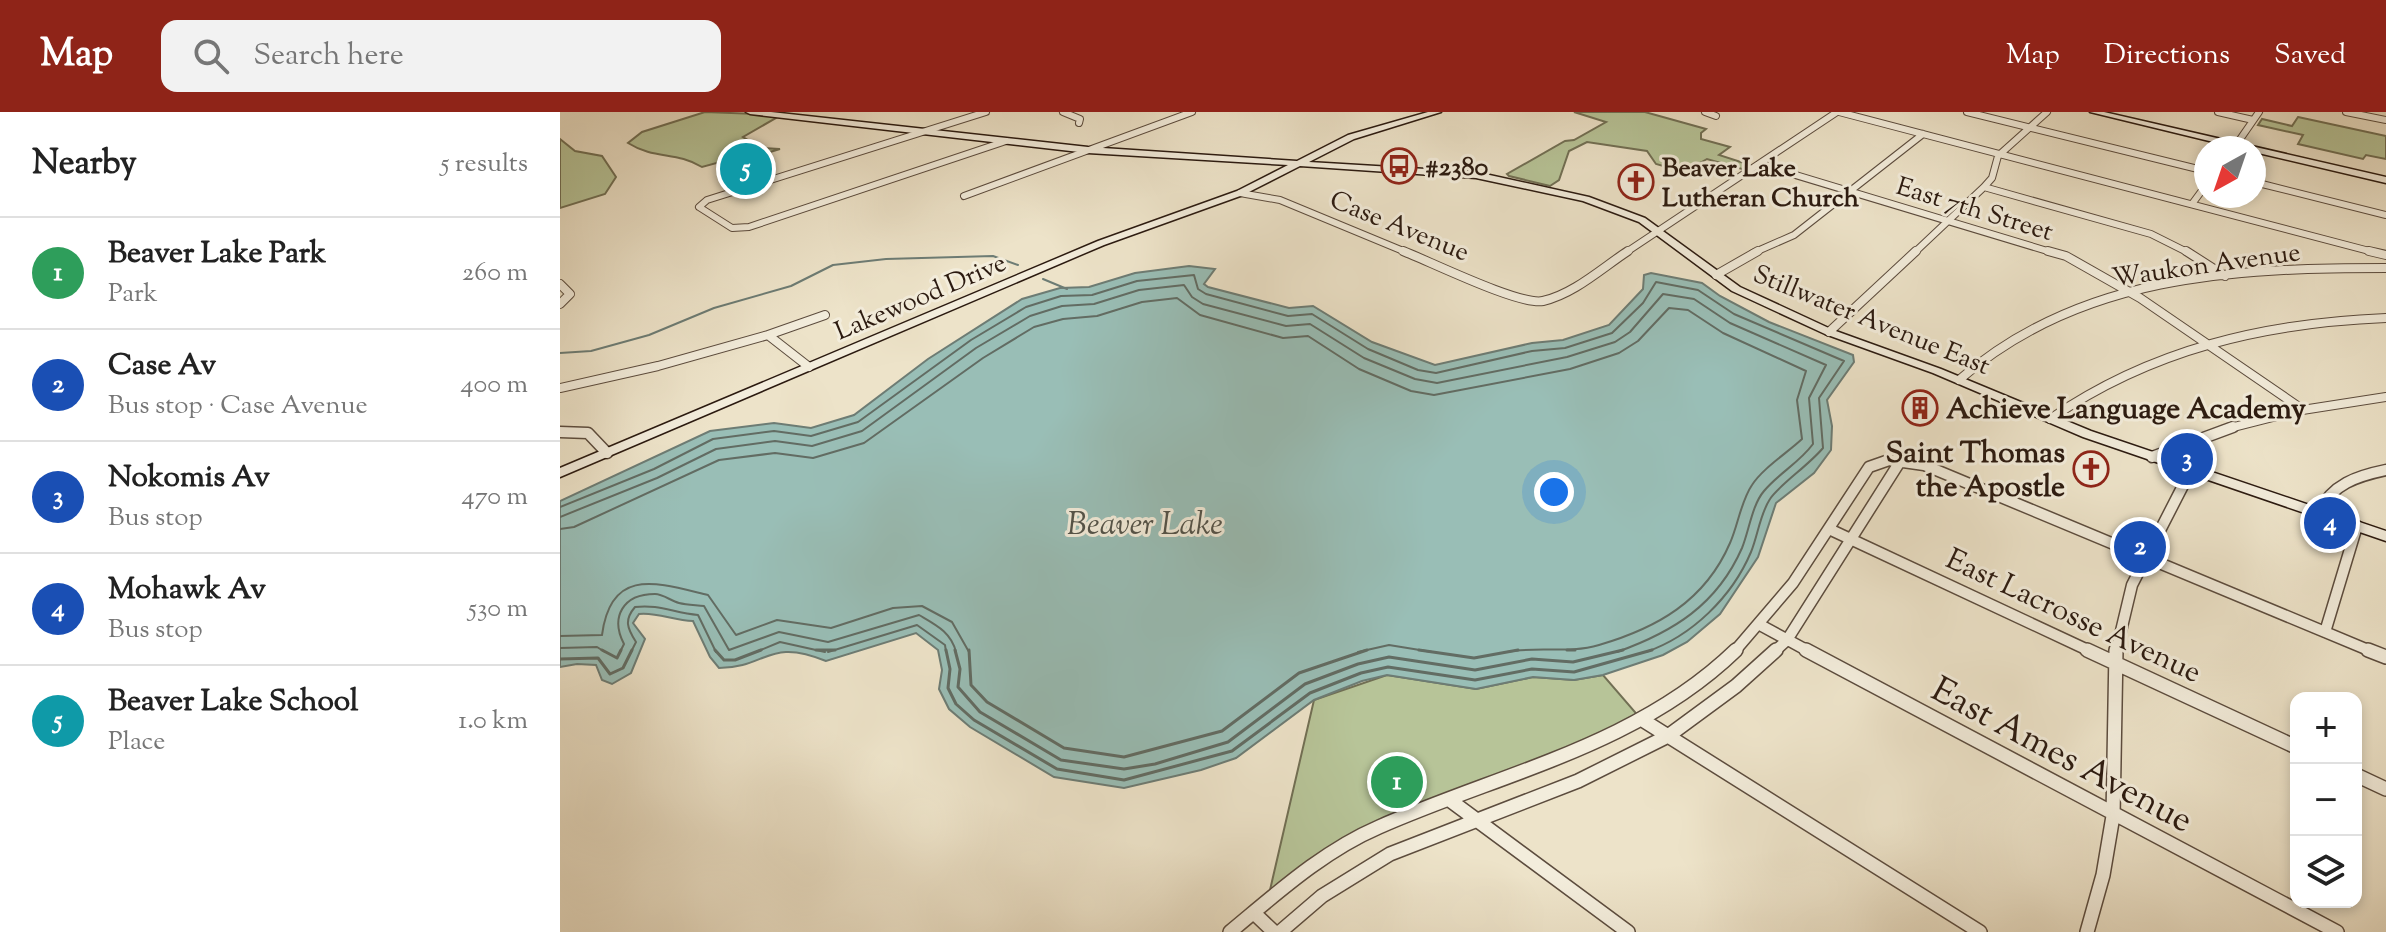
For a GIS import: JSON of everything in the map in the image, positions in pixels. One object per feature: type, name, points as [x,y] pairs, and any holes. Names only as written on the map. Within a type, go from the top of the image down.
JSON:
[{"type":"street","points":[[750,112],[1088,150],[1260,161],[1320,151],[1381,126],[1437,112]]},
{"type":"street","points":[[986,112],[700,204],[699,207],[739,229],[1006,141]]},
{"type":"street","points":[[1063,112],[1080,119],[1079,123]]},
{"type":"street","points":[[964,196],[1192,112]]},
{"type":"street","points":[[1705,112],[1716,116]]},
{"type":"street","points":[[1660,230],[1838,112],[2386,255]]},
{"type":"street","points":[[1967,112],[2194,168]]},
{"type":"street","points":[[1829,332],[1984,187],[1992,178],[2000,154],[2047,112]]},
{"type":"street","points":[[2094,112],[2194,136]]},
{"type":"street","points":[[2218,112],[2253,120]]},
{"type":"street","points":[[2242,136],[2259,112]]},
{"type":"street","points":[[2346,112],[2386,120]]},
{"type":"street","points":[[1716,275],[1743,257],[1794,235],[1923,134]]},
{"type":"street","points":[[1320,151],[1320,160],[1334,166]]},
{"type":"street","name":"Lakewood Drive","points":[[560,473],[1101,243],[1240,193],[1320,151]]},
{"type":"street","points":[[2266,152],[2386,180]]},
{"type":"street","points":[[1245,160],[1274,169],[1265,181]]},
{"type":"street","name":"Stillwater Avenue East","points":[[1260,161],[1512,180],[1604,204],[1660,230],[1736,289],[1829,332],[2152,457],[2386,536]]},
{"type":"street","name":"East 7th Street","points":[[1759,164],[2066,256],[2128,292],[2302,409]]},
{"type":"street","points":[[2266,185],[2386,215]]},
{"type":"street","points":[[1984,187],[2151,234],[2182,248],[2225,276]]},
{"type":"street","name":"Case Avenue","points":[[1240,193],[1280,200],[1511,295],[1542,301],[1563,294],[1660,230]]},
{"type":"street","name":"Waukon Avenue","points":[[1959,380],[2001,345],[2025,330],[2072,309],[2128,292],[2285,269],[2386,268]]},
{"type":"street","points":[[560,284],[570,294],[560,304]]},
{"type":"street","points":[[560,388],[658,366],[719,346],[768,335],[825,315]]},
{"type":"street","points":[[2050,419],[2119,375],[2206,343],[2338,321],[2386,318]]},
{"type":"street","points":[[768,335],[809,367]]},
{"type":"street","points":[[2152,457],[2212,432],[2302,409],[2386,397]]},
{"type":"street","points":[[560,432],[588,433],[607,453]]},
{"type":"street","points":[[1254,913],[1277,932],[1322,896],[1390,854],[1578,781],[1668,736],[1736,686],[1787,640],[1901,460]]},
{"type":"street","points":[[1230,932],[1319,863],[1376,828],[1549,763],[1641,719],[1697,683],[1762,626],[1800,579],[1869,467],[1879,461],[1901,460],[1924,465],[2386,657]]},
{"type":"street","points":[[2087,932],[2106,860],[2113,813],[2114,662],[2126,602],[2191,470]]},
{"type":"street","points":[[2318,513],[2322,501],[2336,487],[2386,470]]},
{"type":"street","points":[[2325,632],[2357,526]]},
{"type":"street","name":"East Lacrosse Avenue","points":[[1829,529],[2290,744]]},
{"type":"street","name":"East Ames Avenue","points":[[1762,626],[2337,932]]},
{"type":"street","points":[[1641,719],[1980,932]]},
{"type":"street","points":[[2362,778],[2386,789]]},
{"type":"street","points":[[1451,801],[1628,932]]},
{"type":"green space","points":[[705,112],[781,115],[743,137],[761,148],[780,149],[726,165],[720,162],[702,167],[683,159],[647,152],[628,143],[642,132]]},
{"type":"green space","points":[[1574,112],[1645,112],[1706,129],[1701,133],[1701,139],[1730,147],[1719,155],[1750,165],[1742,169],[1707,159],[1684,172],[1656,164],[1647,151],[1587,142],[1569,151],[1559,180],[1550,186],[1507,174],[1606,122]]},
{"type":"green space","points":[[2298,117],[2386,136],[2386,159],[2366,155],[2363,159],[2298,144],[2303,135],[2258,125],[2262,119],[2292,126]]},
{"type":"green space","points":[[560,139],[575,151],[602,156],[616,177],[605,194],[560,208]]},
{"type":"green space","points":[[1387,675],[1476,689],[1533,677],[1574,680],[1603,675],[1641,719],[1376,828],[1270,890],[1314,700]]},
{"type":"water","name":"Beaver Lake","points":[[1189,266],[1215,269],[1204,284],[1208,287],[1289,308],[1313,306],[1372,342],[1435,365],[1532,343],[1563,340],[1609,325],[1643,289],[1644,275],[1651,273],[1702,283],[1769,322],[1853,355],[1854,362],[1827,400],[1832,426],[1831,450],[1814,473],[1776,503],[1758,557],[1720,614],[1687,642],[1663,655],[1603,675],[1574,680],[1533,677],[1476,689],[1387,675],[1362,681],[1314,700],[1236,758],[1201,770],[1124,788],[1054,777],[970,727],[949,709],[939,689],[942,670],[938,650],[916,633],[826,661],[792,652],[735,667],[719,668],[710,657],[693,621],[639,614],[633,623],[645,639],[631,673],[612,684],[602,680],[596,665],[560,667],[560,501],[710,431],[774,423],[811,428],[854,415],[928,359],[1022,299],[1060,288],[1089,287],[1135,273]]},
{"type":"waterway","points":[[560,353],[591,351],[649,335],[714,308],[791,286],[833,265],[886,259],[993,256],[1018,265]]},
{"type":"waterway","points":[[1043,279],[1067,289]]},
{"type":"place","name":"#2380","points":[[1399,166]]},
{"type":"place","name":"Beaver Lake School","points":[[746,169]]},
{"type":"place","name":"Beaver Lake Lutheran Church","points":[[1636,182]]},
{"type":"place","name":"Achieve Language Academy","points":[[1920,408]]},
{"type":"place","name":"Nokomis Av","points":[[2187,459]]},
{"type":"place","name":"Saint Thomas the Apostle","points":[[2091,469]]},
{"type":"place","name":"Mohawk Av","points":[[2330,523]]},
{"type":"place","name":"Case Av","points":[[2140,547]]},
{"type":"place","name":"Beaver Lake Park","points":[[1397,782]]}]
